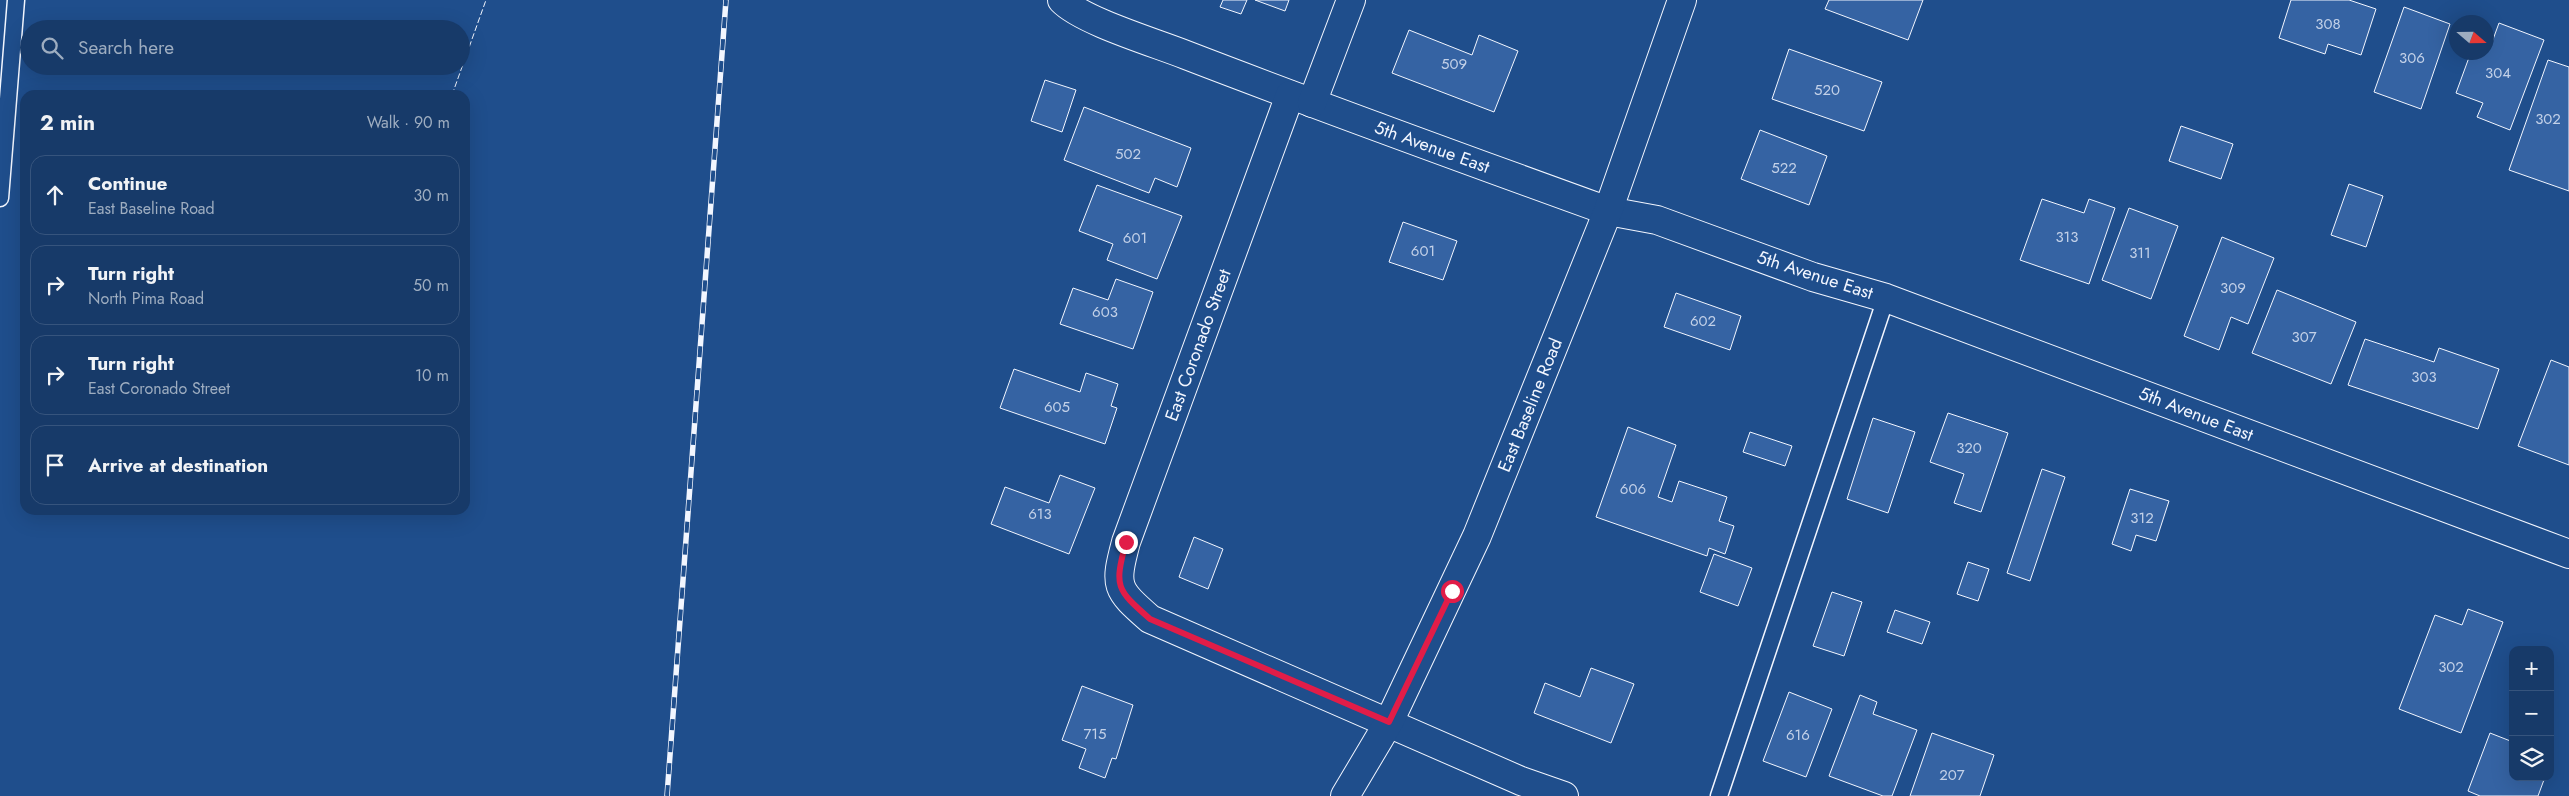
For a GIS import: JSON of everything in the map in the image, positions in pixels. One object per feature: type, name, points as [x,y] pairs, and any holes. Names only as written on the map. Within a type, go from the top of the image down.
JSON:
[{"type":"street","name":"5th Avenue East","points":[[1062,0],[1067,5],[1102,22],[1301,99],[1608,211],[1657,220],[1813,277],[1886,298],[2569,554]]},
{"type":"street","name":"East Coronado Street","points":[[1352,0],[1301,99],[1126,542],[1118,573],[1124,596],[1150,619],[1389,722]]},
{"type":"street","name":"East Baseline Road","points":[[1345,796],[1389,722],[1477,536],[1608,211],[1682,0]]},
{"type":"street","points":[[1389,722],[1521,781],[1564,796]]},
{"type":"lane","points":[[0,198],[16,0]]},
{"type":"lane","points":[[1719,796],[1886,298]]},
{"type":"building","points":[[1223,0],[1247,0],[1241,14],[1220,7]]},
{"type":"building","points":[[1255,0],[1289,0],[1285,11]]},
{"type":"building","points":[[1829,0],[1923,0],[1908,40],[1825,9]]},
{"type":"building","points":[[2291,0],[2349,0],[2376,9],[2361,55],[2328,44],[2325,54],[2279,38]]},
{"type":"building","points":[[2404,7],[2449,24],[2421,109],[2374,92]]},
{"type":"building","points":[[2499,23],[2544,40],[2510,130],[2477,117],[2483,103],[2456,93],[2468,60],[2494,60],[2494,37]]},
{"type":"building","points":[[1409,30],[1472,55],[1479,35],[1518,51],[1494,112],[1392,73]]},
{"type":"building","points":[[1789,49],[1882,82],[1864,131],[1772,99]]},
{"type":"building","points":[[2548,60],[2569,67],[2569,191],[2509,170]]},
{"type":"building","points":[[1045,80],[1076,90],[1062,132],[1031,121]]},
{"type":"building","points":[[1084,107],[1191,148],[1177,187],[1155,178],[1149,193],[1064,160]]},
{"type":"building","points":[[2181,126],[2233,144],[2221,179],[2169,161]]},
{"type":"building","points":[[1760,130],[1827,156],[1809,205],[1741,179]]},
{"type":"building","points":[[2349,184],[2383,196],[2366,247],[2331,235]]},
{"type":"building","points":[[1097,185],[1182,216],[1157,279],[1107,260],[1113,244],[1079,231]]},
{"type":"building","points":[[2042,199],[2084,213],[2089,199],[2115,208],[2089,284],[2020,260]]},
{"type":"building","points":[[2129,208],[2178,226],[2151,299],[2102,280]]},
{"type":"building","points":[[1403,222],[1457,241],[1443,280],[1389,262]]},
{"type":"building","points":[[2222,237],[2274,258],[2248,324],[2231,317],[2219,350],[2184,336]]},
{"type":"building","points":[[1116,279],[1153,292],[1133,349],[1060,324],[1073,288],[1108,300]]},
{"type":"building","points":[[2277,290],[2356,322],[2331,384],[2252,353]]},
{"type":"building","points":[[1676,293],[1741,316],[1730,350],[1664,327]]},
{"type":"building","points":[[2365,339],[2434,362],[2439,348],[2499,369],[2478,429],[2348,385]]},
{"type":"building","points":[[2551,360],[2569,367],[2569,465],[2518,446]]},
{"type":"building","points":[[1014,369],[1080,392],[1086,373],[1118,384],[1111,406],[1117,408],[1105,444],[1000,408]]},
{"type":"building","points":[[1948,413],[2008,433],[1981,512],[1954,503],[1964,474],[1930,462]]},
{"type":"building","points":[[1873,418],[1915,432],[1888,513],[1847,499]]},
{"type":"building","points":[[1628,427],[1676,445],[1658,497],[1672,502],[1679,481],[1727,497],[1719,521],[1734,526],[1725,554],[1709,548],[1707,556],[1596,517]]},
{"type":"building","points":[[1750,432],[1792,446],[1785,466],[1743,452]]},
{"type":"building","points":[[2042,469],[2065,477],[2030,581],[2007,573]]},
{"type":"building","points":[[1060,475],[1095,488],[1069,554],[991,524],[1005,487],[1049,503]]},
{"type":"building","points":[[2130,489],[2169,501],[2156,541],[2136,535],[2131,551],[2112,544]]},
{"type":"building","points":[[1194,537],[1223,549],[1208,589],[1179,577]]},
{"type":"building","points":[[1714,554],[1752,568],[1738,606],[1700,592]]},
{"type":"building","points":[[1968,562],[1989,569],[1978,601],[1957,594]]},
{"type":"building","points":[[1832,592],[1862,602],[1844,656],[1813,646]]},
{"type":"building","points":[[2468,609],[2503,622],[2461,733],[2399,709],[2435,615],[2462,625]]},
{"type":"building","points":[[1895,610],[1930,622],[1922,644],[1887,632]]},
{"type":"building","points":[[1591,668],[1634,684],[1611,743],[1534,713],[1545,683],[1580,697]]},
{"type":"building","points":[[1082,686],[1133,705],[1116,759],[1112,758],[1105,778],[1079,768],[1086,749],[1062,740]]},
{"type":"building","points":[[1789,692],[1832,709],[1806,777],[1763,761]]},
{"type":"building","points":[[1860,695],[1877,702],[1873,714],[1917,730],[1892,796],[1883,796],[1829,776]]},
{"type":"building","points":[[1932,733],[1994,755],[1980,796],[1910,796]]},
{"type":"building","points":[[2490,733],[2509,740],[2509,781],[2544,781],[2538,796],[2480,796],[2468,791]]},
{"type":"railway","points":[[667,796],[726,0]]},
{"type":"fence","points":[[470,45],[486,0]]},
{"type":"fence","points":[[454,90],[459,75]]},
{"type":"route","points":[[1126,542],[1118,573],[1124,596],[1150,619],[1389,722],[1452,591]]}]
